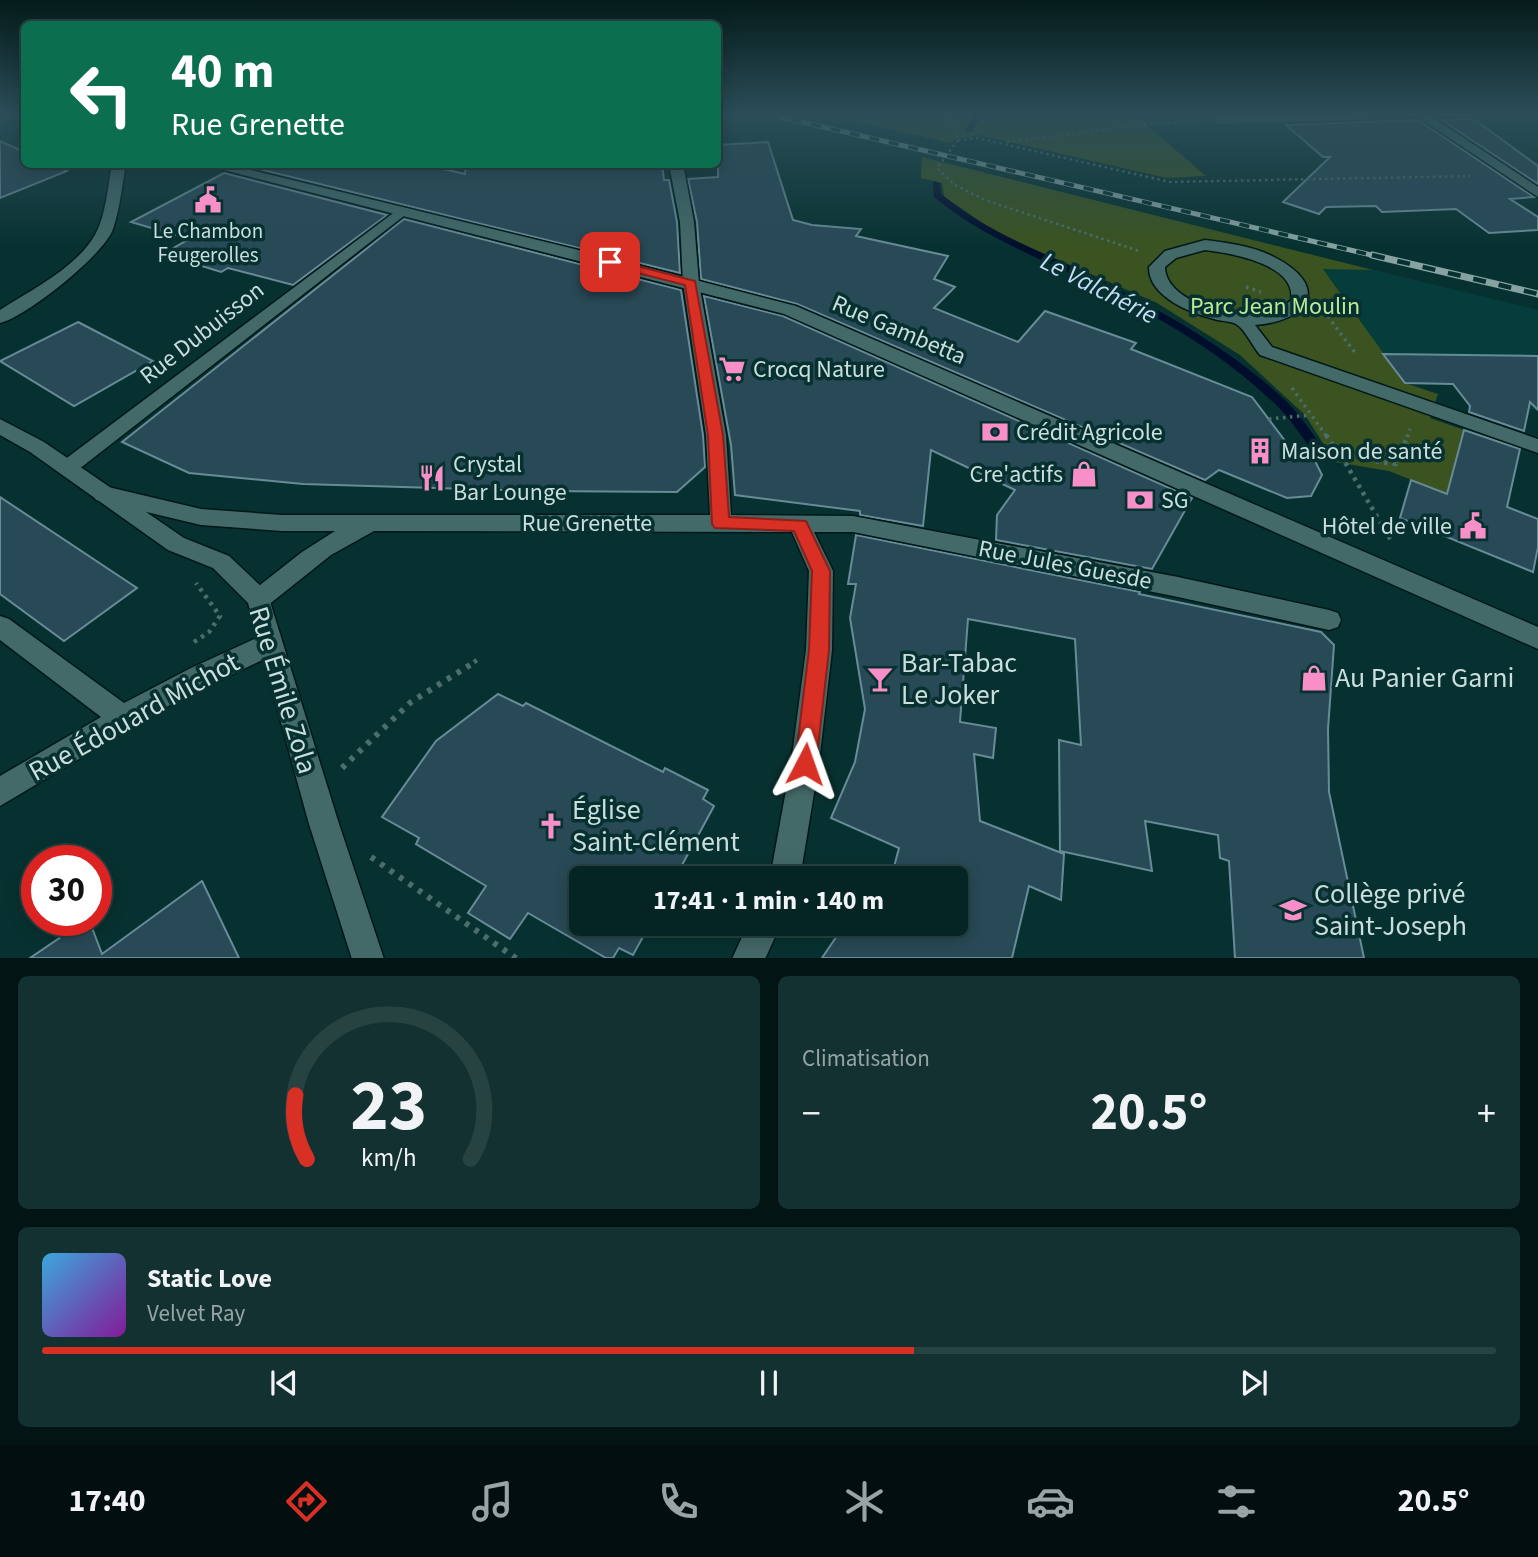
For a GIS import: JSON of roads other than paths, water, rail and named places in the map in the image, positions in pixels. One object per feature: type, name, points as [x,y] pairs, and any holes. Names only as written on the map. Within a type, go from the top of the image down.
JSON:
[{"type":"street","points":[[1488,160],[1538,193]]},
{"type":"street","points":[[0,318],[71,271],[96,244],[105,230],[124,168]]},
{"type":"street","name":"Rue Gambetta","points":[[223,168],[691,283],[790,310],[1538,638]]},
{"type":"street","points":[[677,168],[687,222],[691,283],[716,435],[721,524]]},
{"type":"street","name":"Rue Dubuisson","points":[[67,468],[400,212]]},
{"type":"street","points":[[1241,319],[1278,318],[1290,313],[1298,305],[1301,294],[1296,282],[1285,271],[1248,253],[1205,245],[1179,249],[1161,259],[1157,269],[1161,282],[1173,294],[1215,314],[1241,319],[1266,351],[1538,446]]},
{"type":"street","name":"Rue Émile Zola","points":[[0,426],[67,468],[176,544],[221,562],[259,599],[324,824],[368,958]]},
{"type":"street","name":"Rue Grenette","points":[[104,494],[201,517],[282,523],[800,525]]},
{"type":"street","name":"Rue Grenette","points":[[259,599],[296,568],[340,537],[374,523]]},
{"type":"street","name":"Rue Jules Guesde","points":[[800,525],[853,524],[1188,589],[1329,620]]},
{"type":"street","points":[[787,866],[805,764],[819,650],[821,571],[800,525]]},
{"type":"street","points":[[0,626],[121,717]]},
{"type":"street","name":"Rue Édouard Michot","points":[[0,792],[121,717],[220,665],[270,644]]},
{"type":"street","points":[[748,958],[759,936]]},
{"type":"waterway","name":"Le Valchérie","points":[[936,183],[937,195],[970,220],[1131,300],[1211,348],[1283,405],[1322,456]]},
{"type":"railway","points":[[963,160],[1380,257]]},
{"type":"railway","points":[[1372,255],[1538,294]]},
{"type":"place","name":"Le Chambon Feugerolles","points":[[208,200]]},
{"type":"place","name":"Crocq Nature","points":[[732,369]]},
{"type":"place","name":"Crédit Agricole","points":[[995,432]]},
{"type":"place","name":"Maison de santé","points":[[1260,451]]},
{"type":"place","name":"Cre'actifs","points":[[1084,474]]},
{"type":"place","name":"Crystal Bar Lounge","points":[[432,478]]},
{"type":"place","name":"SG","points":[[1140,500]]},
{"type":"place","name":"Hôtel de ville","points":[[1473,526]]},
{"type":"place","name":"Au Panier Garni","points":[[1314,678]]},
{"type":"place","name":"Bar-Tabac Le Joker","points":[[880,679]]},
{"type":"place","name":"Église Saint-Clément","points":[[551,826]]},
{"type":"place","name":"Collège privé Saint-Joseph","points":[[1293,910]]},
{"type":"park label","name":"Parc Jean Moulin","points":[[1275,306]]}]
